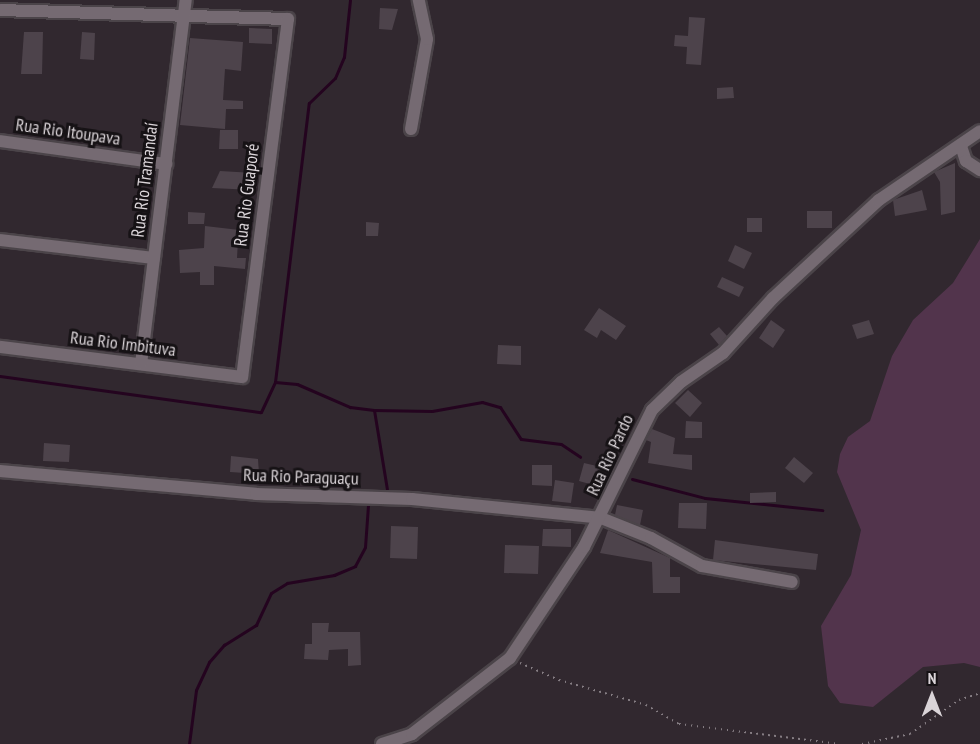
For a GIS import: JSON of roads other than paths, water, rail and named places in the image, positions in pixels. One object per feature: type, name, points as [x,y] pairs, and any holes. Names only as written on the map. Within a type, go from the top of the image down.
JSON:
[{"type":"street","name":"Rua Rio Tramandaí","points":[[141,364],[186,0]]},
{"type":"street","points":[[411,129],[427,39],[419,0]]},
{"type":"street","points":[[0,10],[184,15]]},
{"type":"street","name":"Rua Rio Guaporé","points":[[184,15],[288,19],[242,377]]},
{"type":"street","name":"Rua Rio Pardo","points":[[382,744],[412,734],[510,658],[601,518],[632,444],[652,410],[681,382],[723,353],[773,297],[879,200],[980,131]]},
{"type":"street","name":"Rua Rio Itoupava","points":[[0,141],[166,164]]},
{"type":"street","points":[[961,146],[966,161],[980,170]]},
{"type":"street","points":[[0,240],[154,258]]},
{"type":"street","name":"Rua Rio Imbituva","points":[[0,347],[242,377]]},
{"type":"street","name":"Rua Rio Paraguaçu","points":[[0,471],[245,493],[412,499],[601,518],[651,538],[702,566],[792,582]]},
{"type":"waterway","points":[[0,376],[261,412],[275,382],[309,103],[335,78],[344,57],[350,0]]},
{"type":"waterway","points":[[275,382],[297,384],[350,407],[374,410],[387,489]]},
{"type":"waterway","points":[[374,410],[432,411],[482,402],[500,407],[521,439],[561,444],[580,457]]},
{"type":"waterway","points":[[632,479],[705,498],[822,510]]},
{"type":"waterway","points":[[189,744],[196,690],[209,662],[224,645],[256,625],[271,593],[287,583],[334,575],[355,566],[365,547],[368,505]]}]
